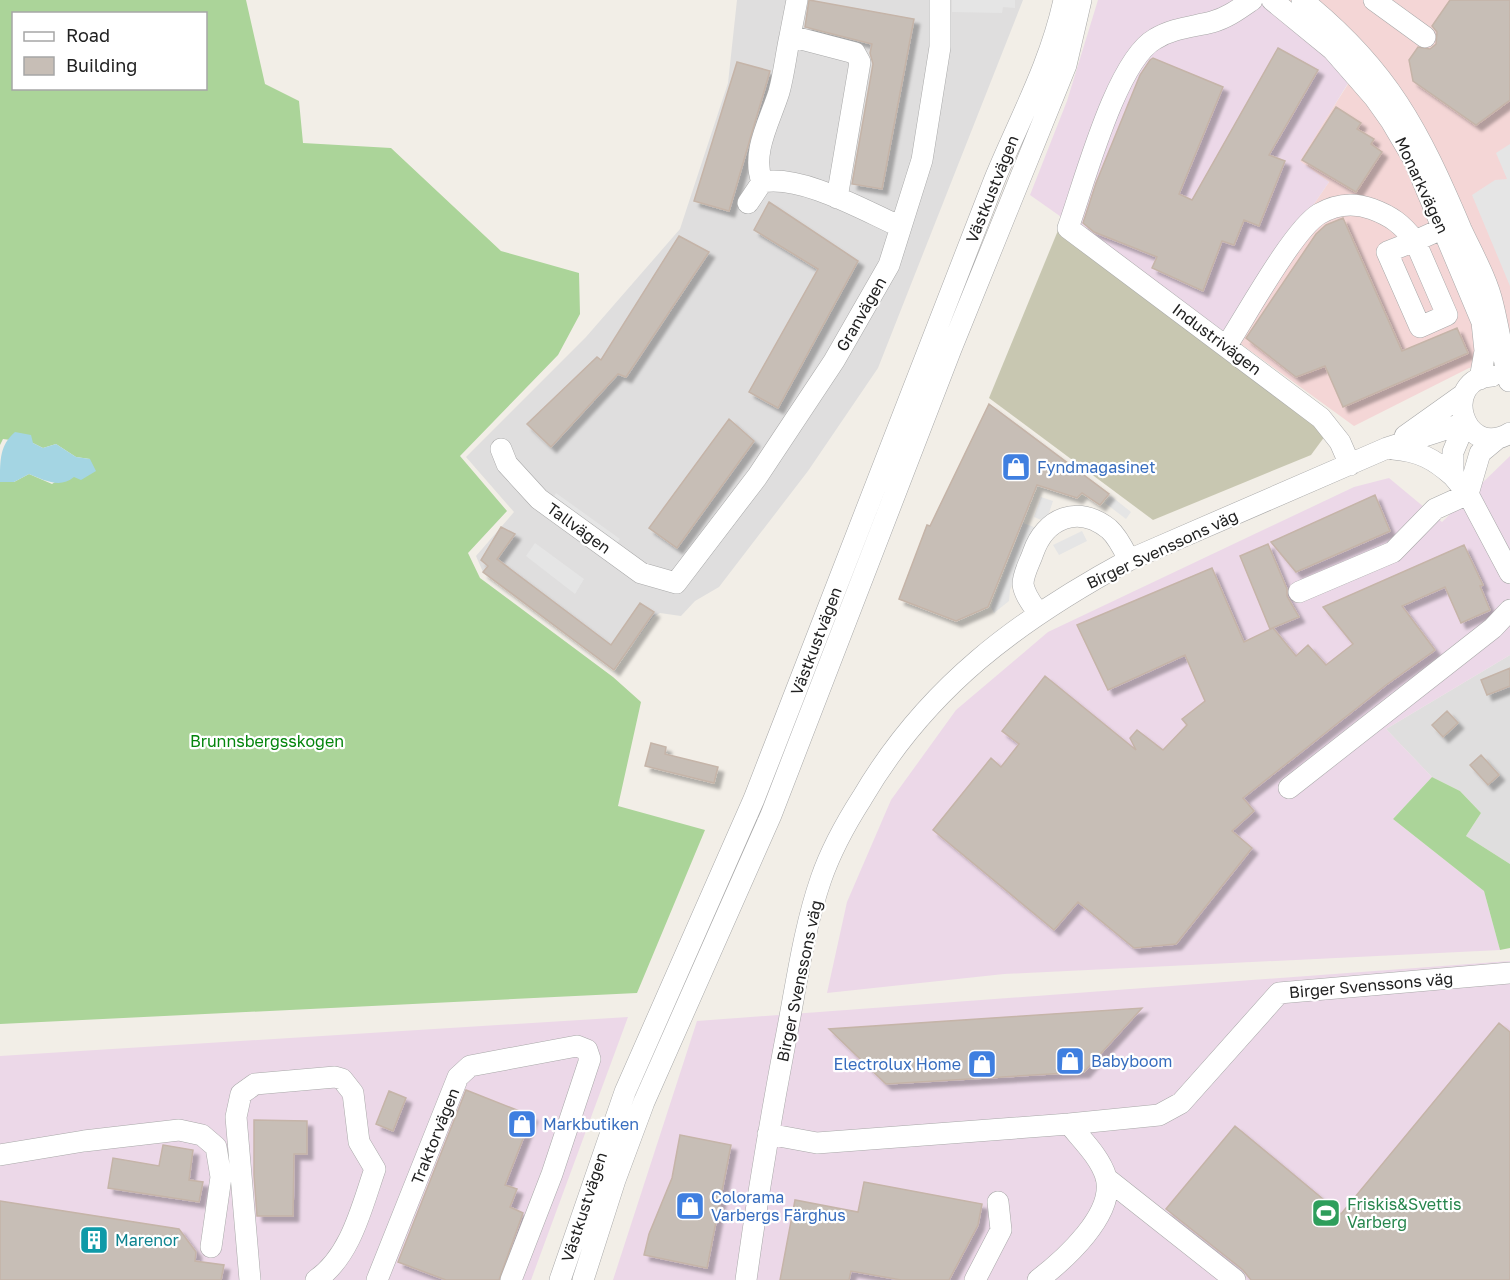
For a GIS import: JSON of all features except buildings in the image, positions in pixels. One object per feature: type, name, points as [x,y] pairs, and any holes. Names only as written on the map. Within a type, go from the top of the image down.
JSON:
[{"type":"street","points":[[762,182],[757,166],[759,150],[779,90],[797,0]]},
{"type":"street","name":"Granvägen","points":[[676,584],[758,477],[834,361],[889,265],[922,160],[940,46],[940,0]]},
{"type":"street","name":"Västkustvägen","points":[[560,1280],[625,1092],[754,799],[994,181],[1035,93],[1056,39],[1064,0]]},
{"type":"street","name":"Västkustvägen","points":[[583,1280],[615,1180],[644,1102],[775,805],[951,349],[1066,65],[1081,0]]},
{"type":"street","name":"Industrivägen","points":[[1252,0],[1233,14],[1214,21],[1176,29],[1154,39],[1139,52],[1113,100],[1068,228],[1227,345],[1321,418],[1340,442],[1350,465]]},
{"type":"street","name":"Monarkvägen","points":[[1272,0],[1333,50],[1374,97],[1414,160],[1493,303],[1510,328]]},
{"type":"street","name":"Monarkvägen","points":[[1302,0],[1348,40],[1389,87],[1432,160],[1450,226],[1482,322],[1485,351],[1480,379]]},
{"type":"street","points":[[1374,0],[1425,37]]},
{"type":"street","points":[[790,36],[855,53],[860,62],[837,198]]},
{"type":"street","points":[[748,203],[762,182],[778,180],[837,198],[901,227]]},
{"type":"street","points":[[1227,345],[1299,233],[1318,214],[1336,206],[1364,206],[1388,215],[1402,224],[1415,241],[1450,226]]},
{"type":"street","name":"Monarkvägen","points":[[1493,303],[1510,381]]},
{"type":"street","points":[[1480,379],[1495,376],[1510,381]]},
{"type":"street","name":"Birger Svenssons väg","points":[[1387,448],[1464,394],[1480,379]]},
{"type":"street","points":[[1464,394],[1461,409],[1466,423],[1476,434],[1504,436]]},
{"type":"street","points":[[1453,476],[1453,452],[1466,423]]},
{"type":"street","name":"Birger Svenssons väg","points":[[746,1280],[768,1134],[805,939],[821,879],[843,829],[878,770],[930,703],[996,643],[1038,612],[1129,560],[1387,448],[1466,423]]},
{"type":"street","points":[[1299,592],[1393,552],[1435,509],[1468,494],[1480,453],[1504,436]]},
{"type":"street","points":[[1387,448],[1423,454],[1436,461],[1453,476],[1468,494],[1510,573]]},
{"type":"street","name":"Tallvägen","points":[[501,449],[507,464],[538,499],[641,573],[676,584]]},
{"type":"street","points":[[1038,612],[1023,585],[1024,578],[1036,543],[1054,521],[1065,517],[1096,522],[1110,530],[1129,560]]},
{"type":"street","points":[[1289,788],[1492,628],[1510,610]]},
{"type":"street","name":"Birger Svenssons väg","points":[[768,1134],[817,1143],[1159,1115],[1181,1103],[1267,1003],[1279,993],[1510,973]]},
{"type":"street","name":"Traktorvägen","points":[[377,1280],[458,1077],[470,1066],[577,1046],[587,1050],[590,1059],[552,1174],[511,1280]]},
{"type":"street","points":[[250,1280],[248,1225],[236,1117],[241,1094],[255,1084],[335,1077],[349,1084],[353,1093],[359,1142],[375,1169],[355,1225],[344,1248],[331,1266],[316,1280]]},
{"type":"street","points":[[1069,1124],[1092,1151],[1106,1178],[1235,1280]]},
{"type":"street","points":[[0,1155],[84,1141],[179,1130],[202,1135],[216,1148],[221,1177],[210,1246]]},
{"type":"street","name":"Birger Svenssons väg","points":[[734,1280],[760,1178]]},
{"type":"street","points":[[1038,1280],[1083,1238],[1104,1208],[1106,1178]]},
{"type":"street","points":[[975,1280],[1001,1230],[998,1202]]},
{"type":"shaded area","points":[[737,0],[1023,0],[878,368],[808,471],[719,587],[695,601],[681,616],[660,613],[653,617],[614,670],[483,572],[476,556],[514,512],[466,457],[586,337],[680,229],[728,83]]},
{"type":"shaded area","points":[[952,0],[1015,0],[1015,8],[1003,7],[1002,13],[952,12]]},
{"type":"shaded area","points":[[1098,0],[1262,0],[1307,32],[1350,80],[1300,161],[1329,182],[1226,333],[1030,195],[1067,101]]},
{"type":"shaded area","points":[[1262,0],[1510,0],[1510,358],[1469,368],[1354,426],[1226,333],[1329,182],[1299,161],[1350,81]]},
{"type":"shaded area","points":[[1510,144],[1510,286],[1472,195],[1495,180],[1507,179],[1496,153]]},
{"type":"shaded area","points":[[1059,228],[1311,418],[1325,436],[1311,455],[1153,520],[989,398]]},
{"type":"shaded area","points":[[1510,456],[1510,655],[1386,729],[1432,777],[1393,819],[1484,891],[1500,950],[1004,974],[827,993],[847,902],[891,800],[956,710],[1048,632],[1354,487],[1389,478],[1442,522]]},
{"type":"shaded area","points":[[556,493],[620,539],[615,546],[552,500]]},
{"type":"shaded area","points":[[1111,496],[1131,512],[1126,519],[1105,503]]},
{"type":"shaded area","points":[[1041,497],[1053,501],[1046,522],[1034,517]]},
{"type":"shaded area","points":[[1023,523],[1034,527],[1010,590],[1009,601],[994,613],[991,607]]},
{"type":"shaded area","points":[[1082,531],[1087,541],[1059,555],[1053,545]]},
{"type":"shaded area","points":[[535,543],[584,579],[575,594],[526,556]]},
{"type":"shaded area","points":[[1510,655],[1510,864],[1466,836],[1481,813],[1460,791],[1432,777],[1386,729]]},
{"type":"shaded area","points":[[1510,961],[1510,1280],[613,1280],[697,1021]]},
{"type":"shaded area","points":[[628,1017],[531,1280],[0,1280],[0,1056]]},
{"type":"green space","name":"Brunnsbergsskogen","points":[[0,0],[246,0],[265,84],[299,101],[303,143],[391,148],[501,251],[579,273],[580,314],[558,355],[460,456],[507,511],[468,553],[480,578],[613,677],[641,702],[618,806],[705,830],[637,993],[0,1024],[0,482],[14,482],[29,474],[52,484],[90,459],[76,457],[56,444],[43,448],[33,443],[3,439],[0,445]]},
{"type":"green space","points":[[1432,777],[1460,791],[1481,813],[1466,836],[1510,864],[1510,948],[1500,950],[1484,891],[1393,819]]},
{"type":"water","points":[[15,432],[31,435],[33,443],[43,448],[56,444],[76,457],[90,459],[96,471],[81,480],[74,477],[69,481],[58,483],[29,474],[14,482],[0,482],[2,453],[6,442]]},
{"type":"place","name":"Fyndmagasinet","points":[[1016,467]]},
{"type":"place","name":"Babyboom","points":[[1070,1061]]},
{"type":"place","name":"Electrolux Home","points":[[982,1064]]},
{"type":"place","name":"Markbutiken","points":[[522,1124]]},
{"type":"place","name":"Colorama Varbergs Färghus","points":[[690,1206]]},
{"type":"place","name":"Friskis&Svettis Varberg","points":[[1326,1213]]},
{"type":"place","name":"Marenor","points":[[94,1240]]}]
